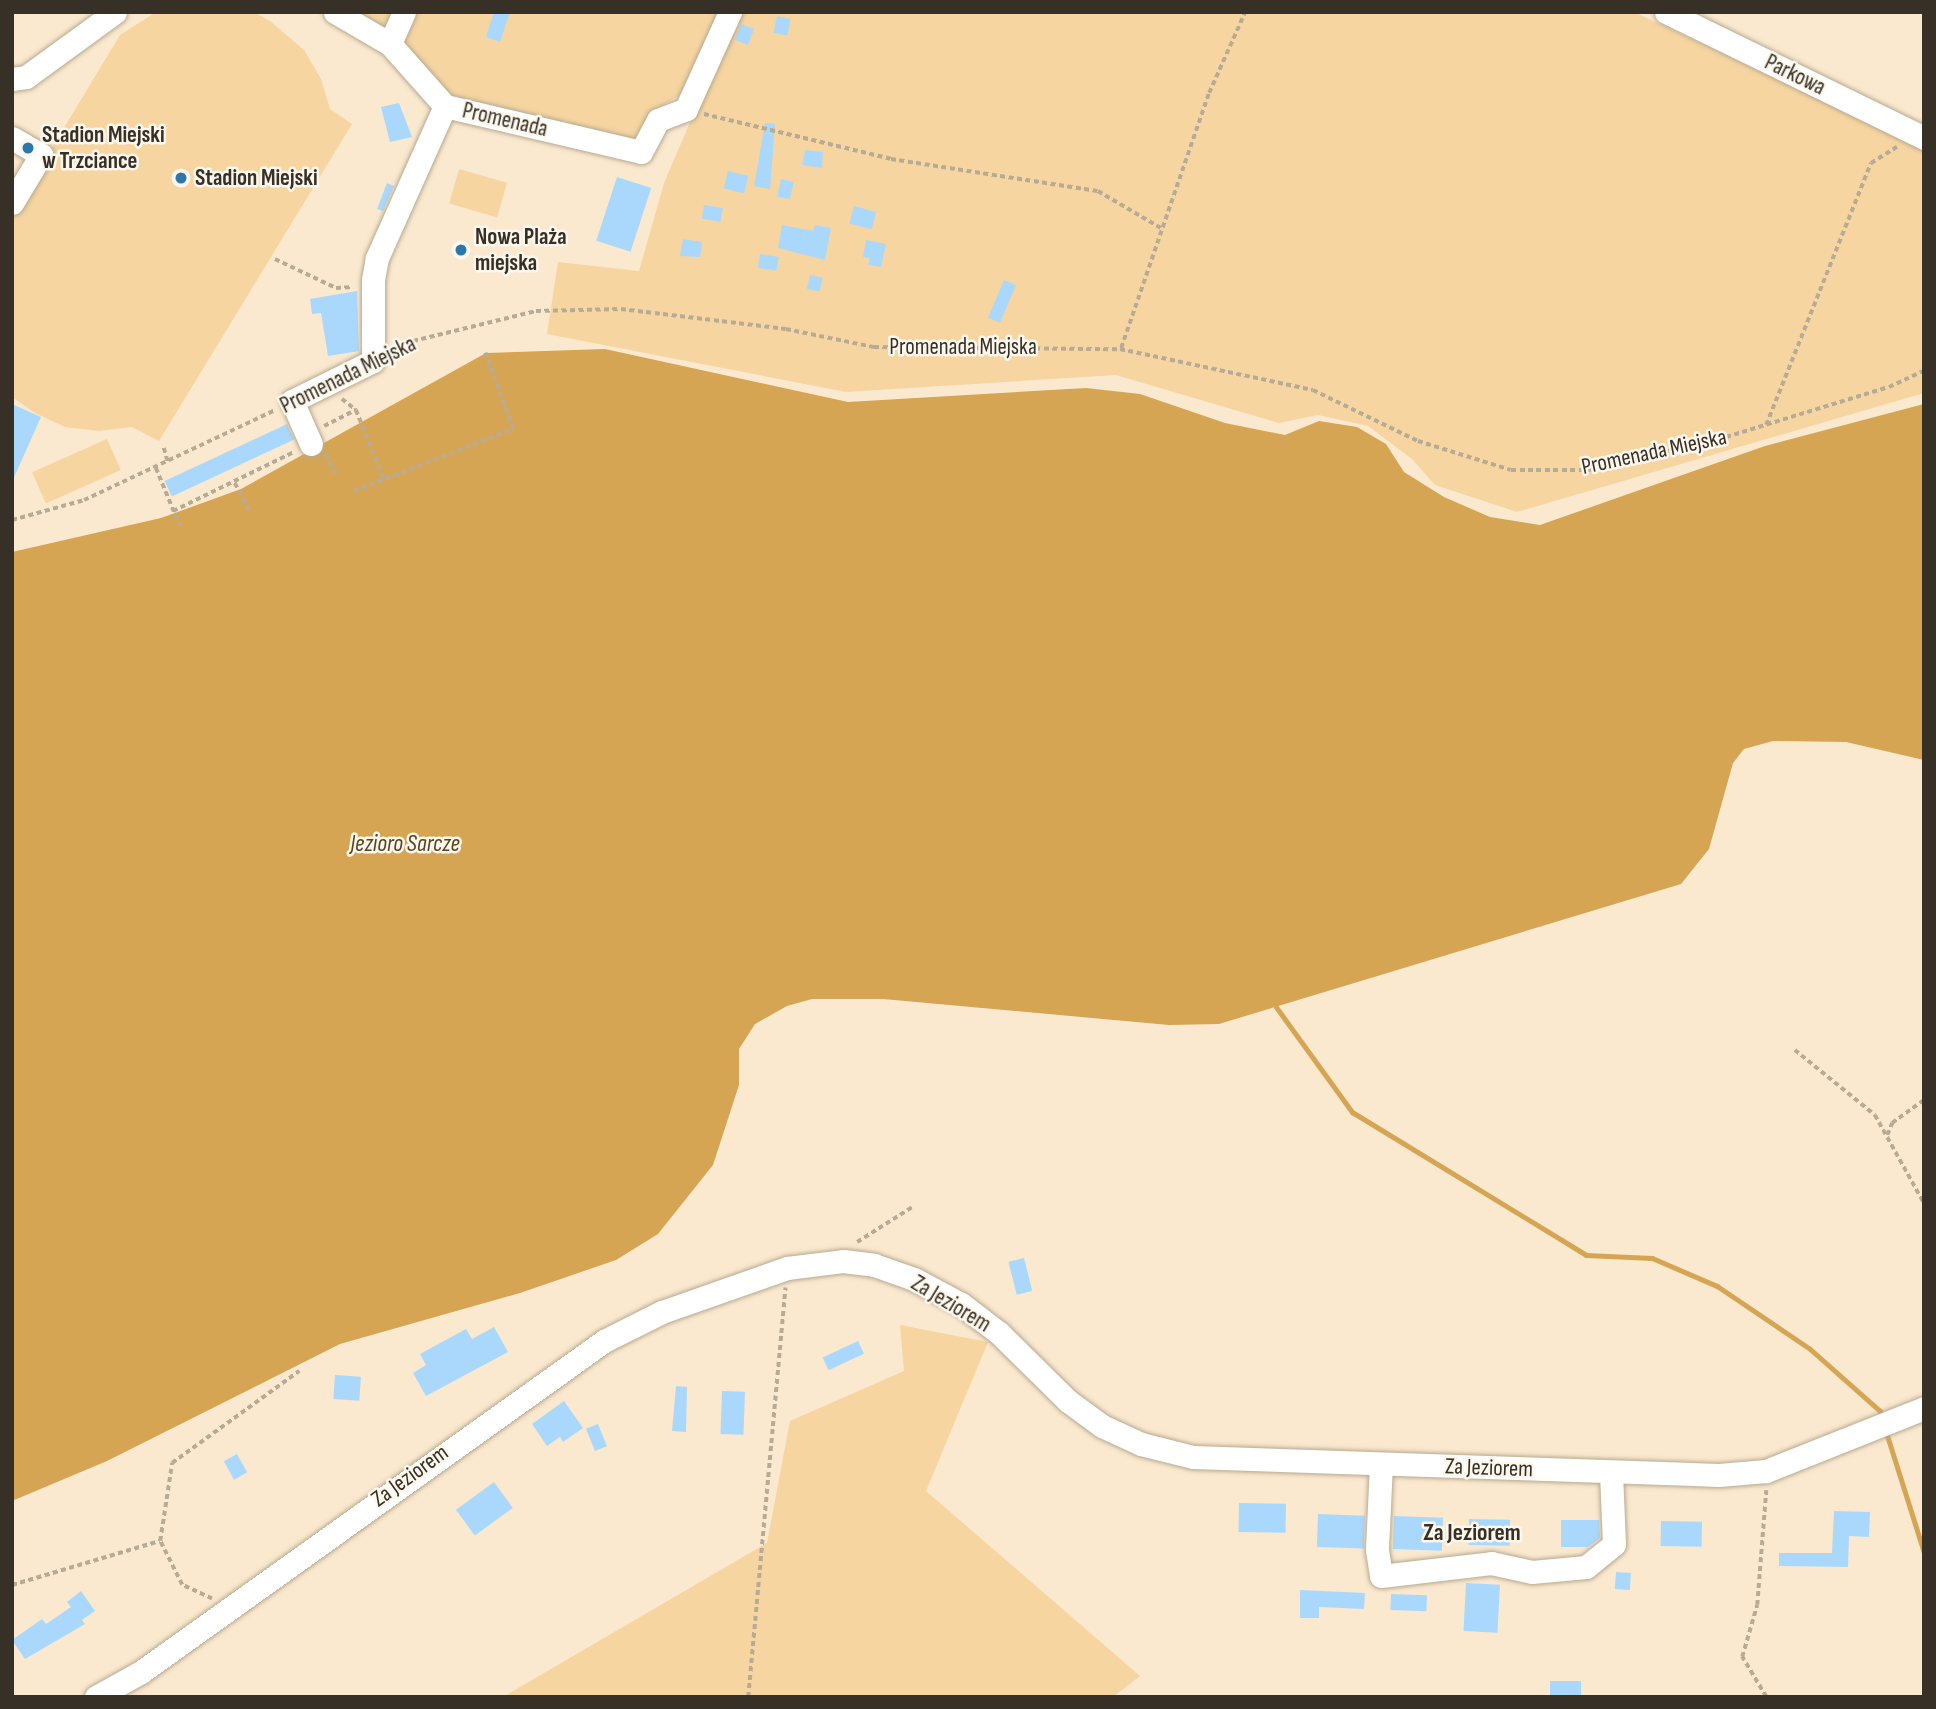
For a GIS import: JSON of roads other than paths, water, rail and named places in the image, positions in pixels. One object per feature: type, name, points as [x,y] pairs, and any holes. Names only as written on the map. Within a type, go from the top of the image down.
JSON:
[{"type":"street","points":[[12,79],[26,77],[115,12]]},
{"type":"street","points":[[335,12],[390,44],[444,106]]},
{"type":"street","points":[[390,44],[404,12]]},
{"type":"street","name":"Promenada","points":[[373,361],[373,286],[377,258],[444,106],[641,152],[658,120],[686,109],[730,12]]},
{"type":"street","name":"Parkowa","points":[[1666,12],[1924,138]]},
{"type":"street","points":[[12,138],[41,155],[12,203]]},
{"type":"street","name":"Promenada Miejska","points":[[309,439],[292,401],[373,361]]},
{"type":"street","name":"Za Jeziorem","points":[[96,1697],[141,1672],[604,1341],[662,1312],[787,1268],[843,1261],[874,1265],[914,1279],[961,1304],[999,1333],[1068,1401],[1102,1426],[1141,1444],[1193,1457],[1719,1475],[1766,1471],[1924,1408]]},
{"type":"street","points":[[1381,1464],[1377,1550],[1381,1576],[1491,1563],[1532,1572],[1586,1567],[1614,1544],[1611,1472]]},
{"type":"water","name":"Jezioro Sarcze","points":[[605,349],[848,402],[1086,388],[1140,394],[1225,423],[1285,435],[1319,421],[1357,427],[1386,444],[1404,472],[1444,497],[1490,517],[1540,525],[1765,446],[1924,404],[1924,760],[1846,742],[1773,741],[1744,749],[1733,763],[1709,849],[1681,884],[1219,1024],[1169,1025],[883,999],[812,999],[787,1006],[755,1024],[739,1049],[739,1085],[713,1165],[658,1234],[616,1260],[520,1293],[340,1344],[107,1461],[12,1501],[12,552],[161,518],[241,489],[486,353]]},
{"type":"waterway","points":[[1276,1007],[1352,1112],[1586,1255],[1652,1258],[1717,1286],[1810,1349],[1880,1411],[1882,1419]]},
{"type":"waterway","points":[[1885,1429],[1924,1553]]},
{"type":"place","name":"Stadion Miejski w Trzciance","points":[[28,148]]},
{"type":"place","name":"Stadion Miejski","points":[[181,178]]},
{"type":"place","name":"Nowa Plaża miejska","points":[[461,250]]},
{"type":"district","name":"Za Jeziorem","points":[[1472,1533]]}]
